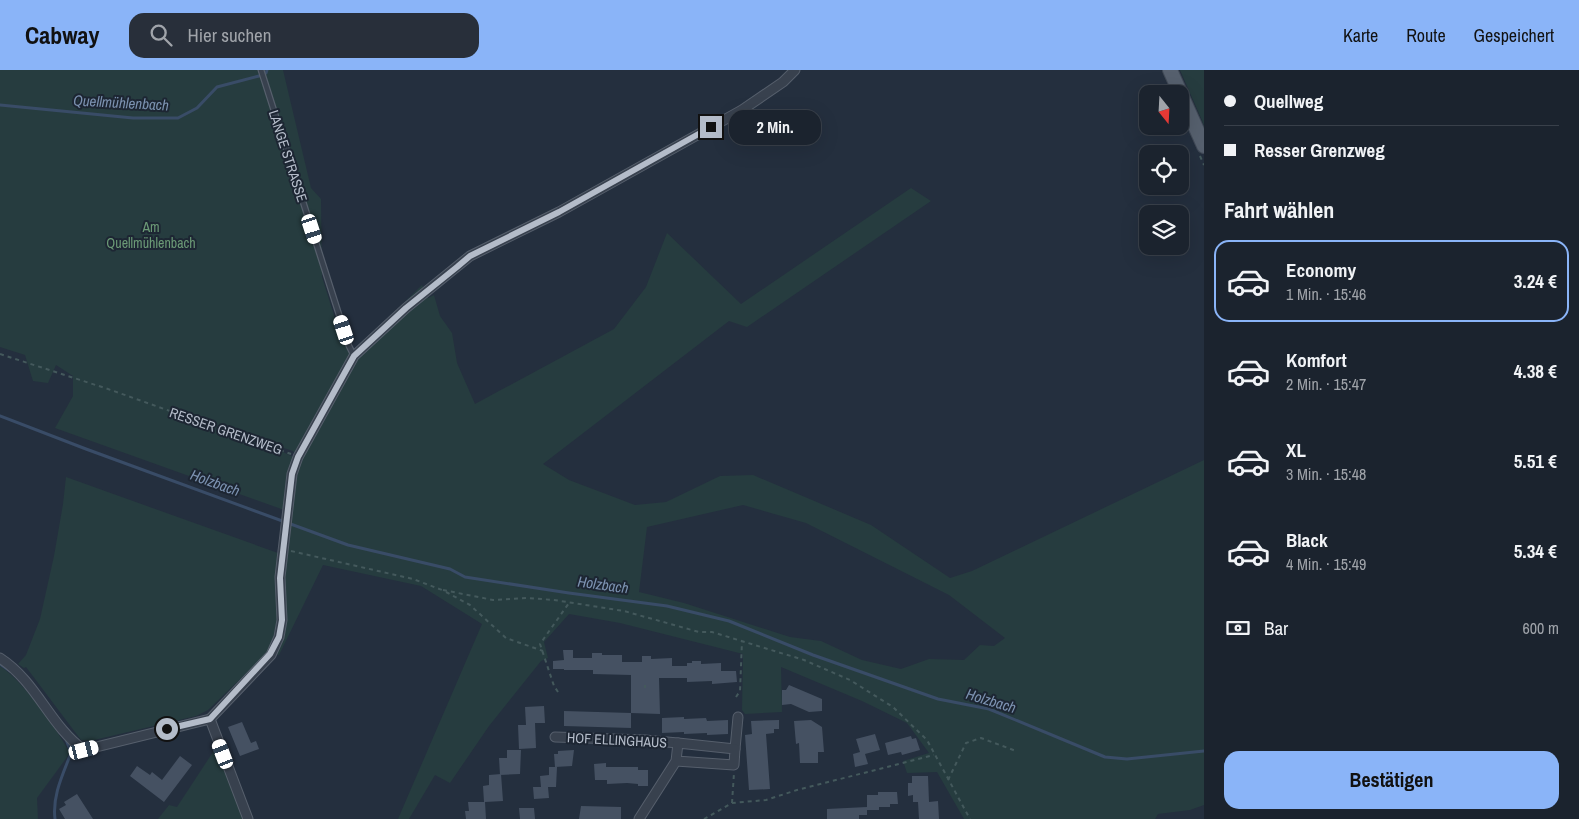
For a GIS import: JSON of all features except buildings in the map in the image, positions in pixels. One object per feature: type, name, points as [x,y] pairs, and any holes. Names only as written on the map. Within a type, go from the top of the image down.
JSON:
[{"type":"main road","points":[[1170,70],[1204,146]]},
{"type":"street","name":"RESSER GRENZWEG","points":[[298,457],[354,356],[406,308],[470,256],[559,212],[742,110],[783,82],[795,70]]},
{"type":"street","points":[[0,658],[13,666],[24,678],[70,738],[84,750],[210,719],[270,654],[279,637],[282,620],[280,578],[292,474],[298,457]]},
{"type":"street","points":[[734,766],[738,717]]},
{"type":"street","points":[[210,719],[248,819]]},
{"type":"street","name":"HOF ELLINGHAUS","points":[[555,737],[645,740],[735,749]]},
{"type":"street","name":"HOF ELLINGHAUS","points":[[639,819],[676,761],[678,743]]},
{"type":"street","name":"HOF ELLINGHAUS","points":[[676,761],[734,766]]},
{"type":"lane","name":"LANGE STRASSE","points":[[261,70],[349,346],[354,356]]},
{"type":"path","name":"RESSER GRENZWEG","points":[[0,354],[108,389],[298,457]]},
{"type":"path","points":[[284,549],[413,579],[443,590],[493,600],[528,598],[554,600],[624,611],[699,632],[712,632],[804,660],[850,680],[893,707],[927,740],[970,819]]},
{"type":"path","points":[[443,590],[470,605],[506,638],[543,650]]},
{"type":"path","points":[[558,692],[554,686],[540,644],[570,603]]},
{"type":"path","points":[[736,697],[740,691],[742,641]]},
{"type":"path","points":[[948,780],[966,744],[982,738],[1016,751]]},
{"type":"path","points":[[704,819],[732,803],[766,800],[797,790],[935,755]]},
{"type":"path","points":[[732,803],[734,766]]},
{"type":"green space","name":"Am Quellmühlenbach","points":[[0,70],[283,70],[311,188],[321,199],[322,277],[338,328],[351,355],[422,285],[428,298],[434,295],[440,316],[452,333],[457,363],[475,404],[614,329],[646,287],[667,233],[741,304],[911,188],[931,201],[747,327],[729,321],[543,464],[569,480],[635,505],[666,502],[720,476],[753,475],[871,525],[950,578],[972,571],[1204,460],[1204,805],[1190,810],[1158,814],[1155,819],[964,819],[937,772],[907,773],[903,761],[929,753],[907,723],[862,701],[781,667],[782,712],[745,714],[742,710],[743,654],[620,623],[569,614],[544,642],[548,658],[541,661],[489,726],[450,783],[435,775],[409,819],[398,819],[482,624],[421,586],[323,565],[279,655],[267,653],[208,710],[196,716],[90,741],[81,740],[26,667],[24,668],[18,664],[26,655],[40,619],[54,556],[66,477],[278,553],[299,459],[293,451],[257,439],[297,459],[287,511],[55,428],[73,396],[73,376],[56,365],[48,383],[33,381],[25,355],[0,347]],"holes":[[[743,505],[806,523],[949,595],[1005,638],[994,646],[980,645],[964,660],[929,659],[901,669],[862,660],[821,641],[790,637],[684,603],[639,592],[647,527]]]},
{"type":"green space","points":[[1180,70],[1204,70],[1204,126],[1189,91],[1189,85],[1187,85]]},
{"type":"green space","points":[[0,666],[29,694],[57,731],[70,753],[37,798],[38,819],[0,819]]},
{"type":"green space","points":[[215,749],[220,750],[246,819],[158,819],[169,805],[177,807]]},
{"type":"waterway","name":"Quellmühlenbach","points":[[0,105],[133,118],[178,118],[197,108],[217,87],[259,76]]},
{"type":"waterway","name":"Holzbach","points":[[0,416],[348,545],[450,569],[465,577],[667,606],[729,621],[813,655],[938,699],[989,709],[1105,757],[1127,759],[1204,751]]},
{"type":"waterway","points":[[0,664],[10,671]]},
{"type":"waterway","points":[[55,819],[55,802],[71,753],[66,739]]},
{"type":"route","points":[[167,729],[210,719],[270,654],[279,637],[282,620],[280,578],[292,474],[298,457],[315,424],[354,356],[406,308],[470,256],[559,212],[711,127]]}]
